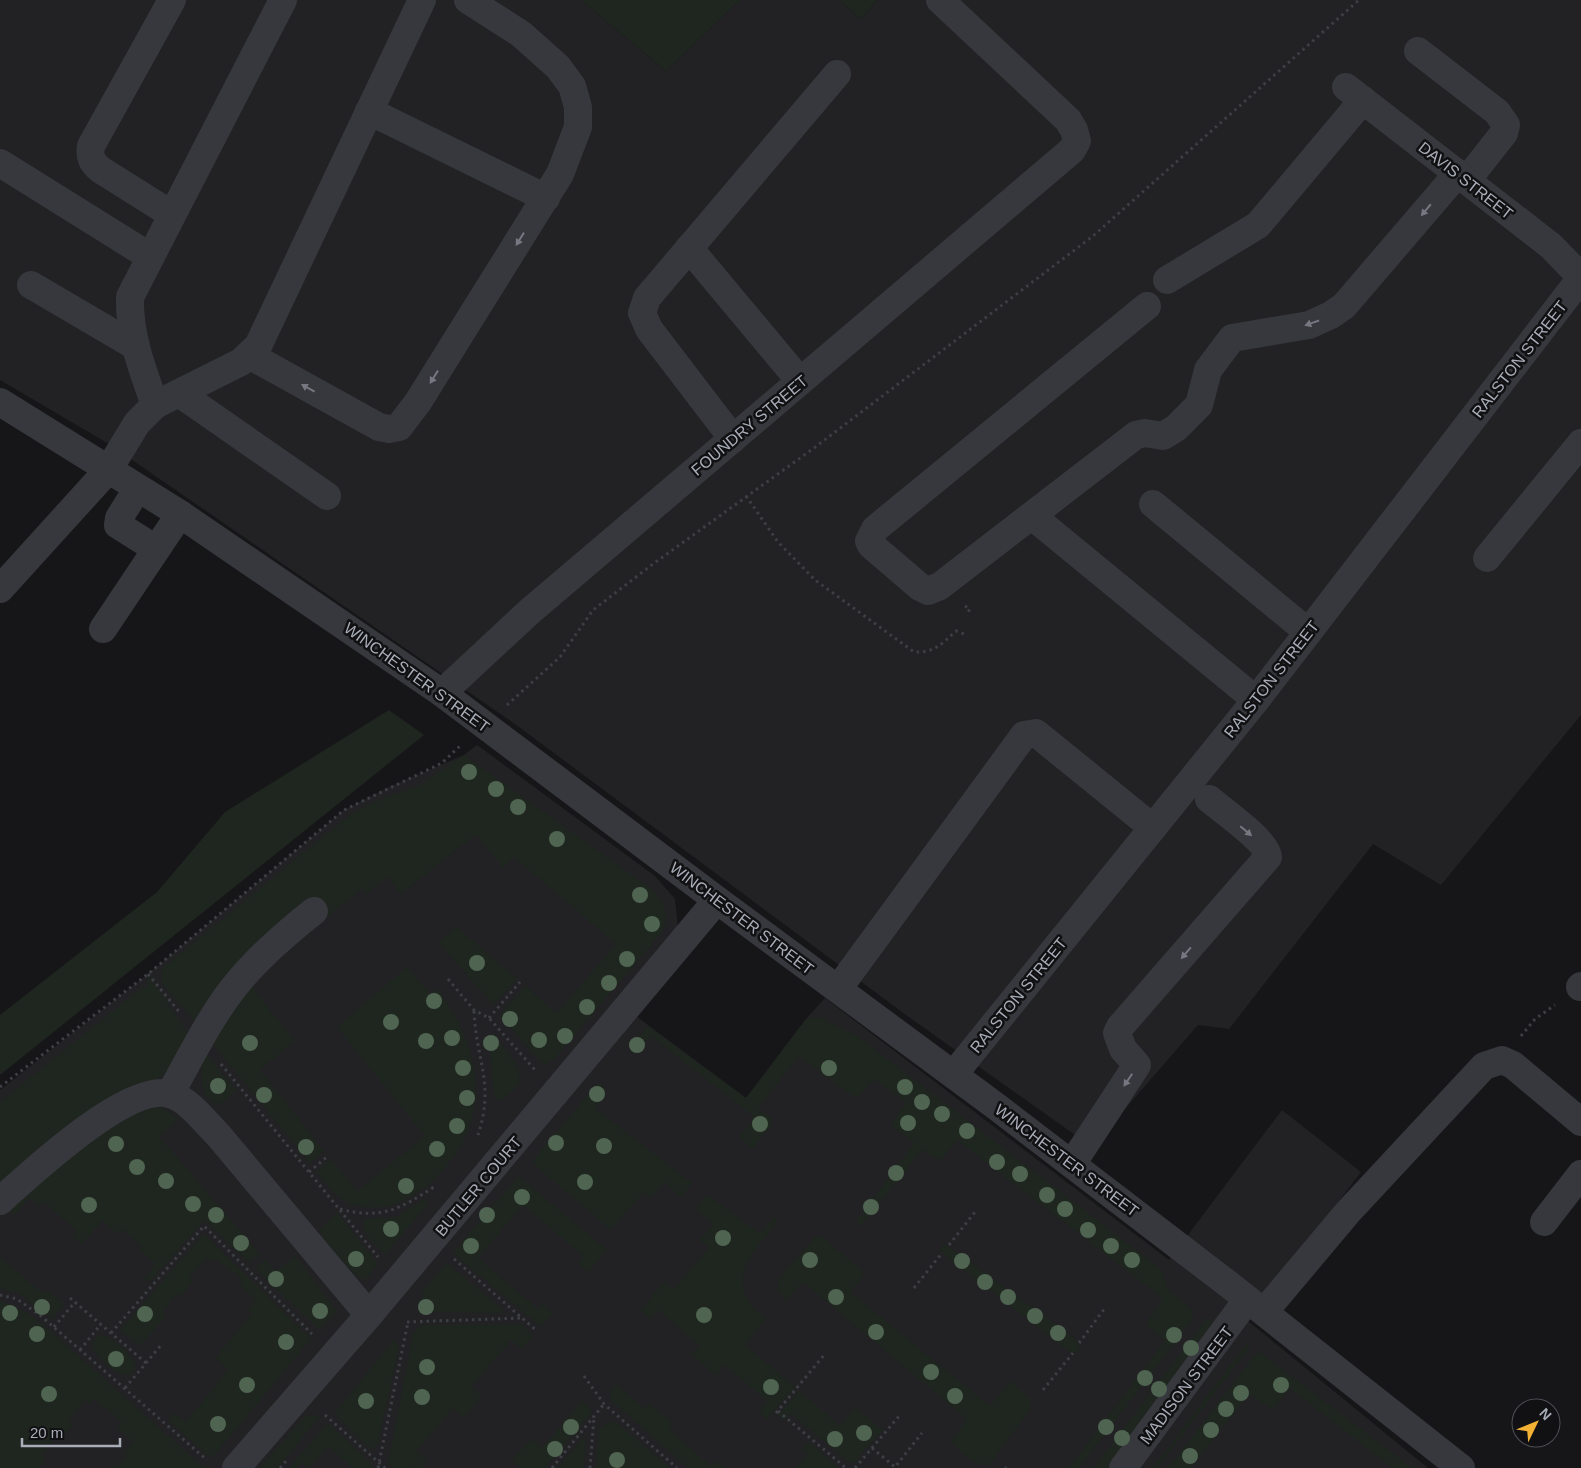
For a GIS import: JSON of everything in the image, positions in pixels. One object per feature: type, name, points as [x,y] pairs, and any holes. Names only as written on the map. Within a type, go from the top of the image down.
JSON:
[{"type":"street","points":[[171,214],[101,170],[94,164],[90,155],[91,146],[172,0]]},
{"type":"street","points":[[155,405],[135,346],[129,319],[130,297],[149,256],[283,0]]},
{"type":"street","points":[[0,589],[108,469],[137,423],[155,405],[249,355],[258,346],[422,0]]},
{"type":"street","points":[[249,355],[379,427],[399,427],[407,419],[418,402],[546,198],[560,174],[578,127],[578,107],[572,86],[558,67],[521,34],[468,0]]},
{"type":"street","name":"FOUNDRY STREET","points":[[442,693],[529,612],[1072,150],[1077,142],[1074,130],[1068,120],[940,0]]},
{"type":"street","points":[[1147,306],[875,529],[869,541],[877,551],[928,591],[940,586],[1136,435],[1145,433],[1163,436],[1176,428],[1199,405],[1208,370],[1227,341],[1237,336],[1309,325],[1344,306],[1504,133],[1506,125],[1497,112],[1418,51]]},
{"type":"street","points":[[732,438],[649,329],[642,313],[647,298],[838,74]]},
{"type":"street","name":"DAVIS STREET","points":[[1167,280],[1258,225],[1355,93],[1551,246],[1581,277]]},
{"type":"street","points":[[369,111],[546,198]]},
{"type":"street","points":[[0,163],[149,256]]},
{"type":"street","points":[[690,248],[800,381]]},
{"type":"street","name":"RALSTON STREET","points":[[954,1074],[1256,700],[1581,277]]},
{"type":"street","points":[[31,285],[135,346]]},
{"type":"street","points":[[179,393],[327,496]]},
{"type":"street","name":"WINCHESTER STREET","points":[[0,402],[180,514],[442,693],[717,900],[954,1074],[1256,1306],[1461,1468]]},
{"type":"street","points":[[1487,558],[1581,443]]},
{"type":"street","points":[[138,488],[119,518],[118,525],[156,549]]},
{"type":"street","points":[[1153,504],[1308,632]]},
{"type":"street","points":[[103,629],[180,514]]},
{"type":"street","points":[[1032,516],[1256,700]]},
{"type":"street","points":[[838,989],[1024,735],[1036,733],[1153,828]]},
{"type":"street","points":[[1072,1164],[1137,1065],[1119,1041],[1117,1033],[1120,1027],[1268,857],[1268,851],[1260,842],[1209,799]]},
{"type":"street","name":"BUTLER COURT","points":[[225,1467],[369,1315],[597,1059],[717,900]]},
{"type":"street","points":[[170,1094],[230,993],[254,964],[280,938],[314,911]]},
{"type":"street","points":[[1502,1060],[1512,1065],[1581,1122]]},
{"type":"street","name":"MADISON STREET","points":[[1123,1468],[1256,1306],[1348,1212],[1476,1073],[1484,1066],[1502,1060]]},
{"type":"street","points":[[0,1201],[30,1174],[106,1114],[130,1101],[152,1094],[170,1094],[192,1108],[219,1136],[369,1315]]},
{"type":"street","points":[[1544,1222],[1581,1174]]},
{"type":"path","points":[[593,610],[814,448],[1092,236],[1359,0]]},
{"type":"path","points":[[746,496],[778,542],[815,580],[914,652],[930,651],[938,648],[956,631],[967,635]]},
{"type":"path","points":[[962,602],[970,609],[968,612]]},
{"type":"path","points":[[0,1087],[148,974],[344,810]]},
{"type":"path","points":[[148,974],[184,1019]]},
{"type":"path","points":[[448,979],[474,1010],[489,1018],[537,1073]]},
{"type":"path","points":[[489,1018],[520,982]]},
{"type":"path","points":[[1502,1060],[1535,1019],[1581,987]]},
{"type":"path","points":[[474,1010],[475,1031],[482,1062],[487,1099],[478,1136]]},
{"type":"path","points":[[219,1061],[379,1258]]},
{"type":"path","points":[[309,1172],[328,1156]]},
{"type":"path","points":[[340,1209],[355,1213],[390,1212],[409,1204],[438,1184]]},
{"type":"path","points":[[949,1245],[975,1212]]},
{"type":"path","points":[[111,1333],[204,1226],[319,1341]]},
{"type":"path","points":[[914,1288],[942,1253]]},
{"type":"path","points":[[453,1258],[538,1331]]},
{"type":"path","points":[[0,1295],[17,1299],[54,1327],[125,1388],[225,1467]]},
{"type":"path","points":[[70,1298],[146,1363]]},
{"type":"path","points":[[54,1327],[75,1302]]},
{"type":"path","points":[[1079,1343],[1105,1308]]},
{"type":"path","points":[[378,1468],[409,1313]]},
{"type":"path","points":[[408,1320],[522,1318]]},
{"type":"path","points":[[80,1350],[101,1324]]},
{"type":"path","points":[[125,1388],[162,1344]]},
{"type":"path","points":[[1043,1390],[1073,1353]]},
{"type":"path","points":[[825,1354],[777,1412],[846,1468]]},
{"type":"path","points":[[584,1376],[604,1404],[677,1468]]},
{"type":"path","points":[[552,1468],[604,1404]]},
{"type":"path","points":[[325,1415],[384,1468]]},
{"type":"path","points":[[854,1468],[900,1415]]},
{"type":"path","points":[[590,1468],[594,1416]]},
{"type":"path","points":[[872,1448],[895,1467],[922,1433]]},
{"type":"shaded area","points":[[0,0],[581,0],[666,71],[740,0],[839,0],[861,19],[877,0],[1581,0],[1581,715],[1441,885],[1373,844],[1229,1029],[1198,1025],[1092,1147],[906,1015],[515,724],[109,444],[0,380]]},
{"type":"shaded area","points":[[581,0],[740,0],[666,71]]},
{"type":"shaded area","points":[[839,0],[877,0],[861,19]]},
{"type":"shaded area","points":[[389,710],[424,735],[0,1075],[0,1015],[157,892],[225,812]]},
{"type":"shaded area","points":[[477,745],[655,876],[675,899],[678,928],[617,1002],[746,1098],[806,1019],[825,998],[1169,1260],[1282,1110],[1361,1172],[1248,1321],[1428,1468],[0,1468],[0,1090],[148,974],[344,810],[387,788],[464,755]]},
{"type":"shaded area","points":[[464,755],[653,890],[661,900],[665,910],[666,921],[662,932],[555,1058],[545,1064],[538,1059],[504,1020],[501,1016],[502,1012],[525,986],[557,1013],[616,944],[514,857],[503,868],[476,834],[401,894],[387,877],[366,894],[362,889],[329,915],[316,899],[198,1025],[163,985],[161,974],[164,967],[351,814],[372,803],[418,786]]},
{"type":"shaded area","points":[[457,927],[517,979],[493,1004],[438,942]]},
{"type":"shaded area","points":[[407,967],[431,994],[437,989],[462,1030],[473,1062],[476,1094],[474,1110],[459,1149],[429,1184],[411,1197],[391,1205],[370,1208],[349,1203],[339,1197],[316,1172],[331,1159],[357,1191],[425,1136],[337,1027]]},
{"type":"shaded area","points":[[148,974],[190,1037],[171,1068],[150,1084],[65,1131],[0,1183],[0,1102],[139,990],[147,986]]},
{"type":"shaded area","points":[[250,985],[295,1041],[260,1070],[324,1151],[310,1163],[209,1039]]},
{"type":"shaded area","points":[[818,1017],[856,1035],[1161,1269],[1168,1289],[1192,1310],[1193,1319],[1079,1468],[1069,1468],[1165,1341],[1146,1324],[1161,1302],[1161,1297],[957,1140],[940,1161],[922,1150],[861,1226],[858,1225],[857,1220],[914,1143],[891,1125],[906,1102],[874,1079],[855,1098],[799,1056],[758,1108],[770,1117],[773,1123],[755,1146],[750,1148],[740,1136],[753,1121],[752,1115],[651,1036],[640,1048],[632,1052],[629,1049],[648,1026],[746,1098],[806,1019]]},
{"type":"shaded area","points":[[492,1038],[500,1043],[512,1059],[519,1072],[520,1079],[514,1090],[497,1101],[494,1097],[490,1047]]},
{"type":"shaded area","points":[[205,1053],[237,1091],[220,1104],[213,1102],[204,1092],[202,1067]]},
{"type":"shaded area","points":[[599,1082],[606,1091],[595,1108],[692,1183],[681,1197],[665,1182],[651,1198],[644,1192],[611,1230],[536,1166],[533,1160]]},
{"type":"shaded area","points":[[161,1107],[179,1119],[159,1136],[260,1254],[248,1262],[205,1220],[149,1282],[144,1278],[156,1264],[139,1250],[142,1246],[123,1230],[118,1234],[102,1221],[82,1244],[73,1236],[77,1231],[43,1201],[39,1206],[29,1198],[14,1216],[4,1206],[58,1160],[98,1130],[119,1118],[140,1110]]},
{"type":"shaded area","points":[[520,1177],[607,1250],[588,1272],[578,1263],[583,1256],[523,1205],[478,1258],[538,1309],[543,1304],[553,1313],[541,1327],[454,1254],[456,1249],[517,1178]]},
{"type":"shaded area","points":[[707,1195],[760,1233],[774,1217],[777,1220],[750,1258],[743,1278],[744,1290],[749,1302],[767,1318],[745,1345],[795,1387],[767,1419],[759,1411],[767,1401],[725,1365],[716,1375],[692,1355],[700,1346],[659,1310],[651,1319],[640,1310],[664,1282],[674,1289],[709,1248],[700,1240],[714,1224],[696,1209]]},
{"type":"shaded area","points":[[424,1199],[428,1199],[427,1205],[386,1254],[366,1234],[363,1224],[364,1219],[396,1217]]},
{"type":"shaded area","points":[[337,1212],[377,1263],[367,1278],[363,1280],[354,1274],[321,1236],[320,1230]]},
{"type":"shaded area","points":[[204,1234],[311,1339],[213,1457],[206,1454],[168,1420],[173,1413],[186,1422],[228,1370],[215,1358],[252,1314],[248,1310],[256,1300],[239,1286],[243,1280],[215,1258],[211,1262],[206,1258],[189,1278],[193,1281],[180,1297],[176,1294],[162,1313],[166,1316],[140,1346],[120,1330]]},
{"type":"shaded area","points":[[816,1236],[821,1236],[863,1271],[863,1276],[850,1292],[990,1406],[1011,1381],[1030,1399],[1030,1409],[990,1464],[979,1464],[958,1450],[951,1441],[967,1419],[803,1282],[786,1300],[777,1289],[781,1276]]},
{"type":"shaded area","points":[[944,1243],[1077,1340],[1080,1349],[1076,1353],[1070,1352],[946,1256],[940,1250]]},
{"type":"shaded area","points":[[295,1256],[337,1311],[319,1330],[255,1268],[265,1260],[275,1271]]},
{"type":"shaded area","points":[[0,1257],[43,1294],[47,1290],[64,1304],[52,1319],[20,1294],[0,1288]]},
{"type":"shaded area","points":[[447,1263],[503,1310],[503,1313],[421,1312],[423,1290]]},
{"type":"shaded area","points":[[0,1301],[26,1312],[41,1323],[204,1468],[117,1468],[128,1455],[124,1452],[133,1442],[117,1428],[122,1422],[94,1399],[90,1403],[85,1400],[68,1421],[72,1425],[60,1441],[55,1438],[41,1456],[46,1460],[39,1468],[0,1468]]},
{"type":"shaded area","points":[[1204,1317],[1215,1325],[1107,1468],[1094,1468],[1204,1322]]},
{"type":"shaded area","points":[[424,1325],[521,1325],[533,1336],[522,1349],[511,1340],[471,1387],[482,1397],[463,1418],[453,1408],[416,1451],[427,1461],[421,1468],[413,1468],[410,1465],[407,1468],[393,1468],[388,1463],[413,1335],[416,1329]]},
{"type":"shaded area","points":[[101,1335],[117,1343],[132,1358],[136,1367],[132,1373],[118,1373],[98,1356],[92,1344],[95,1338]]},
{"type":"shaded area","points":[[393,1341],[399,1346],[378,1443],[372,1450],[334,1414]]},
{"type":"shaded area","points":[[1247,1343],[1250,1347],[1157,1468],[1153,1468]]},
{"type":"shaded area","points":[[1258,1351],[1412,1468],[1392,1468],[1290,1388],[1272,1410],[1249,1394],[1191,1468],[1168,1468]]},
{"type":"shaded area","points":[[616,1384],[645,1409],[650,1404],[674,1424],[669,1430],[711,1466],[716,1461],[725,1468],[688,1468],[611,1400],[610,1391]]},
{"type":"shaded area","points":[[799,1391],[840,1426],[855,1408],[883,1430],[854,1462],[848,1462],[791,1413],[784,1420],[778,1415]]},
{"type":"shaded area","points":[[582,1401],[593,1411],[545,1468],[521,1468],[512,1460],[531,1439],[542,1448]]},
{"type":"shaded area","points":[[306,1415],[320,1416],[278,1468],[260,1468]]},
{"type":"shaded area","points":[[612,1421],[617,1423],[670,1468],[596,1468],[599,1428]]},
{"type":"shaded area","points":[[328,1423],[372,1464],[371,1468],[353,1468],[328,1446],[309,1468],[301,1463],[296,1468],[289,1468]]},
{"type":"shaded area","points":[[586,1437],[584,1468],[558,1468]]},
{"type":"shaded area","points":[[809,1441],[837,1468],[796,1468],[808,1454],[802,1449]]}]
